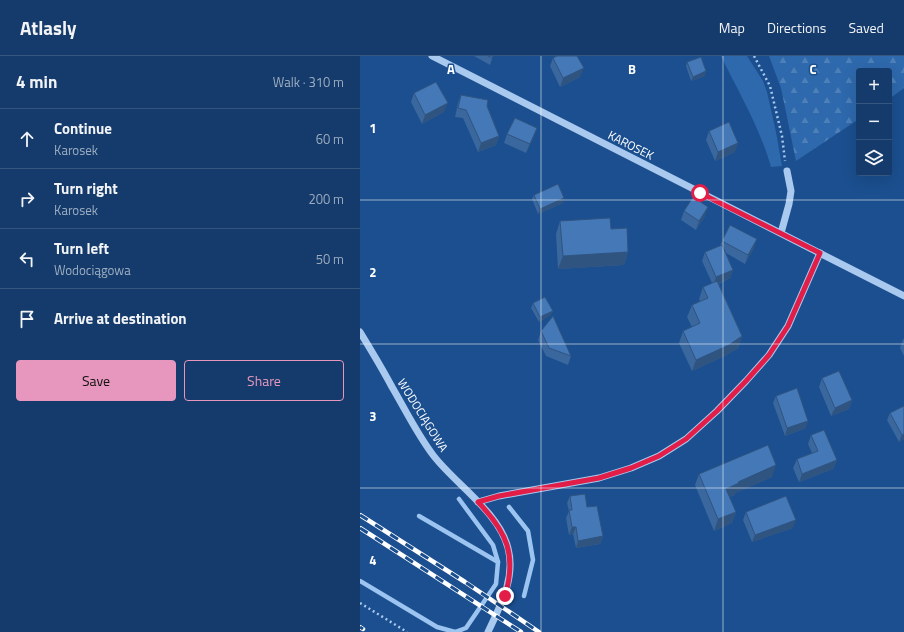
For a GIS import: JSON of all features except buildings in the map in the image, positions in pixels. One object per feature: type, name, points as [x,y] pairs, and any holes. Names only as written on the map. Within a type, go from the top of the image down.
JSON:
[{"type":"street","name":"KAROSEK","points":[[432,56],[904,296]]},
{"type":"street","points":[[781,233],[791,191],[787,171]]},
{"type":"street","points":[[478,502],[499,496],[599,478],[631,468],[659,456],[686,439],[717,411],[769,355],[788,326],[820,253]]},
{"type":"street","name":"WODOCIĄGOWA","points":[[360,332],[432,455],[492,517],[502,533],[509,549],[509,581],[505,596],[488,632]]},
{"type":"path","points":[[754,56],[770,86],[782,136],[787,171]]},
{"type":"path","points":[[360,603],[407,632]]},
{"type":"green space","points":[[721,56],[747,56],[763,81],[776,132],[782,166],[771,167],[755,124]]},
{"type":"green space","points":[[769,56],[904,56],[904,88],[892,97],[892,68],[856,68],[856,121],[796,161],[781,88]]},
{"type":"waterway","points":[[455,632],[466,628],[496,584],[498,562],[493,545],[459,499]]},
{"type":"waterway","points":[[509,507],[528,531],[533,560],[524,596]]},
{"type":"waterway","points":[[419,516],[498,562]]},
{"type":"waterway","points":[[360,581],[437,627],[455,632]]},
{"type":"railway","points":[[360,515],[465,582],[539,632]]},
{"type":"railway","points":[[360,528],[521,632]]},
{"type":"route","points":[[505,596],[509,581],[509,549],[502,533],[492,517],[478,502],[499,496],[599,478],[631,468],[659,456],[686,439],[717,411],[769,355],[788,326],[820,253],[700,193]]}]
